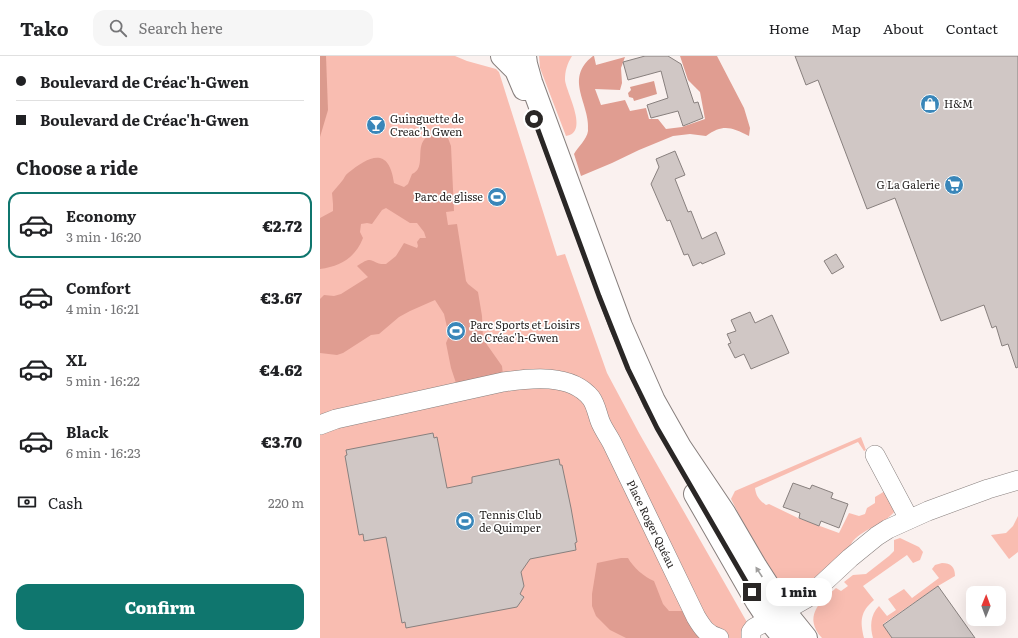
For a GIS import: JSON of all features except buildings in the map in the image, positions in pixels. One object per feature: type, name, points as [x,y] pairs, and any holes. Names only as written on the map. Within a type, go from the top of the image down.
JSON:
[{"type":"street","points":[[502,56],[516,70],[599,296],[628,369],[651,416],[750,590],[777,616],[806,638]]},
{"type":"street","points":[[525,56],[531,82],[621,326],[648,387],[680,448],[725,514],[756,567],[777,616],[784,638]]},
{"type":"street","name":"Place Roger Quéau","points":[[320,425],[336,419],[521,379],[550,378],[560,380],[579,388],[590,397],[596,406],[600,422],[612,443],[690,605],[704,630],[708,634],[719,638]]},
{"type":"street","points":[[875,455],[909,519]]},
{"type":"street","points":[[745,637],[754,628],[806,598],[850,558],[878,536],[909,519],[1018,480]]},
{"type":"shaded area","name":"Parc Sports et Loisirs de Créac'h-Gwen","points":[[320,56],[455,56],[496,69],[499,72],[557,256],[565,254],[607,373],[639,433],[756,638],[320,638]]},
{"type":"shaded area","points":[[320,56],[326,56],[328,110],[320,137]]},
{"type":"shaded area","points":[[539,56],[572,56],[565,74],[565,80],[575,111],[576,128],[573,133],[566,136],[540,68]]},
{"type":"shaded area","points":[[593,56],[596,65],[625,57],[621,68],[622,83],[620,90],[595,89],[601,105],[625,100],[630,111],[646,108],[649,119],[658,119],[666,129],[682,127],[705,119],[700,92],[688,80],[680,56],[717,56],[744,108],[750,128],[749,136],[732,129],[722,128],[706,136],[690,134],[673,136],[581,176],[574,154],[587,134],[588,121],[579,83],[580,74],[584,65]]},
{"type":"shaded area","points":[[654,81],[657,94],[634,101],[633,98],[629,97],[628,93],[631,90],[630,87]]},
{"type":"shaded area","points":[[437,135],[448,138],[451,146],[454,211],[446,212],[448,225],[457,224],[466,281],[478,292],[482,316],[483,339],[502,366],[503,375],[457,386],[451,368],[446,343],[449,336],[444,314],[435,300],[399,317],[379,334],[371,335],[343,353],[337,355],[320,353],[320,299],[324,295],[334,296],[341,294],[368,277],[357,266],[363,262],[372,260],[377,263],[386,264],[396,256],[404,243],[417,248],[417,242],[420,238],[426,238],[424,232],[417,223],[410,223],[386,208],[382,210],[372,224],[361,224],[360,232],[363,238],[356,251],[351,256],[334,266],[320,269],[320,218],[333,211],[332,193],[348,173],[363,162],[377,158],[383,159],[388,163],[394,183],[404,187],[408,184],[412,174],[419,167],[420,151],[423,141],[428,136]]},
{"type":"shaded area","points":[[861,437],[866,450],[864,451],[858,442],[755,488],[758,498],[766,505],[769,504],[798,518],[839,533],[849,513],[859,516],[865,514],[867,508],[875,503],[875,497],[885,491],[896,510],[886,520],[858,536],[842,557],[814,578],[797,588],[791,588],[780,583],[775,579],[731,499],[735,491]]},
{"type":"shaded area","points":[[1018,516],[1018,552],[1009,559],[991,535],[1006,533],[1013,526]]},
{"type":"shaded area","points":[[900,538],[919,547],[923,552],[920,560],[913,563],[907,555],[863,586],[874,600],[869,604],[862,617],[864,638],[822,638],[816,630],[814,623],[814,617],[819,604],[836,588],[841,591],[848,586],[844,582],[853,575],[866,574],[889,556],[894,551],[894,540]]},
{"type":"shaded area","points":[[628,558],[639,571],[654,581],[663,604],[669,611],[686,611],[709,638],[626,638],[610,630],[596,616],[592,606],[592,594],[597,563]]},
{"type":"shaded area","points":[[942,563],[952,566],[955,576],[883,624],[892,638],[873,638],[871,630],[872,617],[879,606],[887,616],[896,610],[888,599],[904,589],[912,598],[939,578],[932,569],[935,565]]},
{"type":"place","name":"H&M","points":[[930,104]]},
{"type":"place","name":"Guinguette de Creac'h Gwen","points":[[376,125]]},
{"type":"place","name":"G La Galerie","points":[[954,185]]},
{"type":"place","name":"Parc de glisse","points":[[497,197]]},
{"type":"place","name":"Parc Sports et Loisirs de Créac'h-Gwen","points":[[456,331]]},
{"type":"place","name":"Tennis Club de Quimper","points":[[465,521]]},
{"type":"route","points":[[534,119],[599,296],[628,369],[657,428],[752,592]]}]
